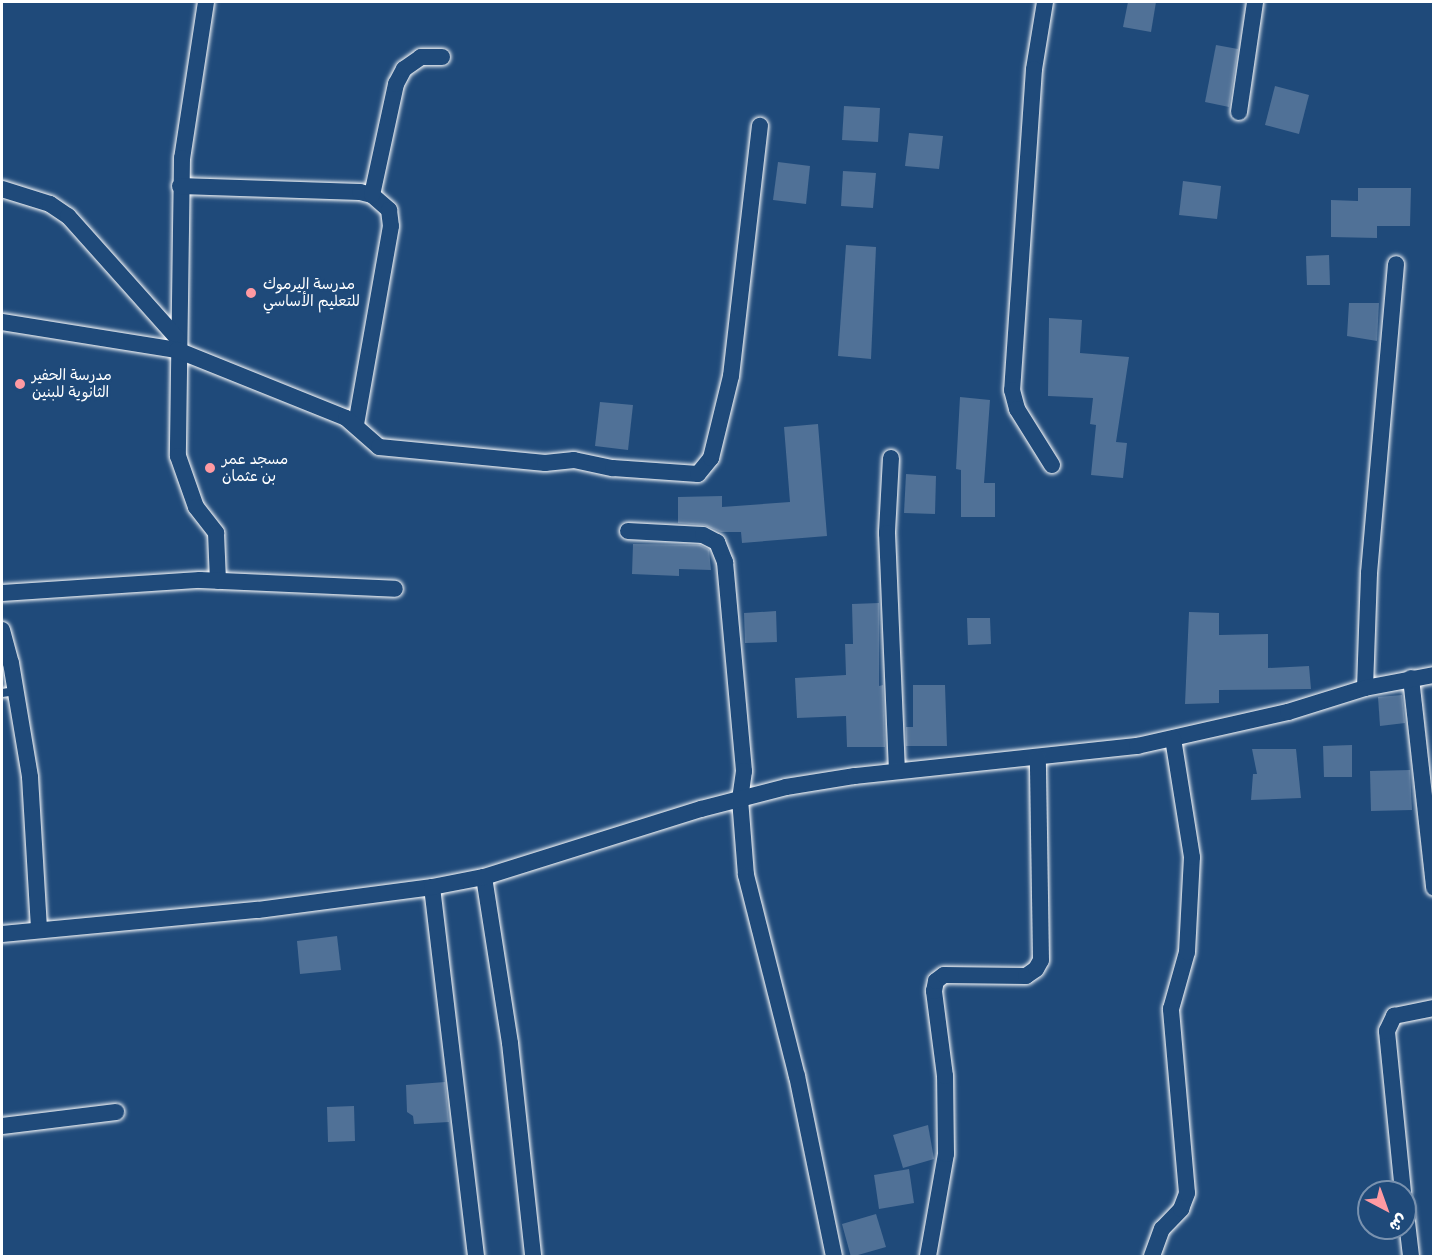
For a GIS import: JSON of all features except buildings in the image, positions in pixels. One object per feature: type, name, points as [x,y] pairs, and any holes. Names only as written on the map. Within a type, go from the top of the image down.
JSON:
[{"type":"street","points":[[206,2],[180,186],[177,344],[178,456],[196,507],[216,533],[218,581]]},
{"type":"street","points":[[1045,2],[1034,69],[1012,390],[1017,409],[1052,465]]},
{"type":"street","points":[[1239,112],[1255,2]]},
{"type":"street","points":[[372,195],[396,84],[404,69],[421,57],[442,57]]},
{"type":"street","points":[[2,322],[177,344],[356,425],[379,447],[544,463],[574,460],[613,468],[698,474],[711,458],[731,376],[760,126]]},
{"type":"street","points":[[180,186],[372,195],[389,210],[391,226],[356,425]]},
{"type":"street","points":[[2,189],[50,204],[68,216],[177,344]]},
{"type":"street","points":[[1365,688],[1369,573],[1396,264]]},
{"type":"street","points":[[891,458],[888,533],[897,771]]},
{"type":"street","points":[[628,531],[703,535],[717,542],[725,562],[744,771],[740,799],[742,847],[753,913],[796,1076],[834,1257]]},
{"type":"street","points":[[2,593],[218,581],[395,589]]},
{"type":"street","points":[[2,630],[9,692],[30,777],[39,929]]},
{"type":"street","points":[[2,934],[258,910],[432,887],[484,877],[786,787],[897,771],[1038,758],[1173,739],[1287,712],[1365,688],[1434,675]]},
{"type":"street","points":[[1411,678],[1434,888]]},
{"type":"street","points":[[1152,1257],[1162,1229],[1180,1209],[1188,1182],[1171,1010],[1187,952],[1192,857],[1173,739]]},
{"type":"street","points":[[928,1257],[946,1154],[945,1076],[934,991],[936,981],[944,975],[1026,976],[1036,969],[1041,960],[1038,758]]},
{"type":"street","points":[[484,877],[510,1043],[534,1257]]},
{"type":"street","points":[[432,887],[476,1257]]},
{"type":"street","points":[[1403,1180],[1387,1031],[1394,1016],[1434,1008]]},
{"type":"street","points":[[2,1126],[116,1112]]},
{"type":"street","points":[[1409,1240],[1411,1257]]},
{"type":"place","name":"مدرسة اليرموك للتعليم الأساسي","points":[[251,293]]},
{"type":"place","name":"مدرسة الحفير الثانوية للبنين","points":[[20,384]]},
{"type":"place","name":"مسجد عمر بن عثمان","points":[[210,468]]}]
